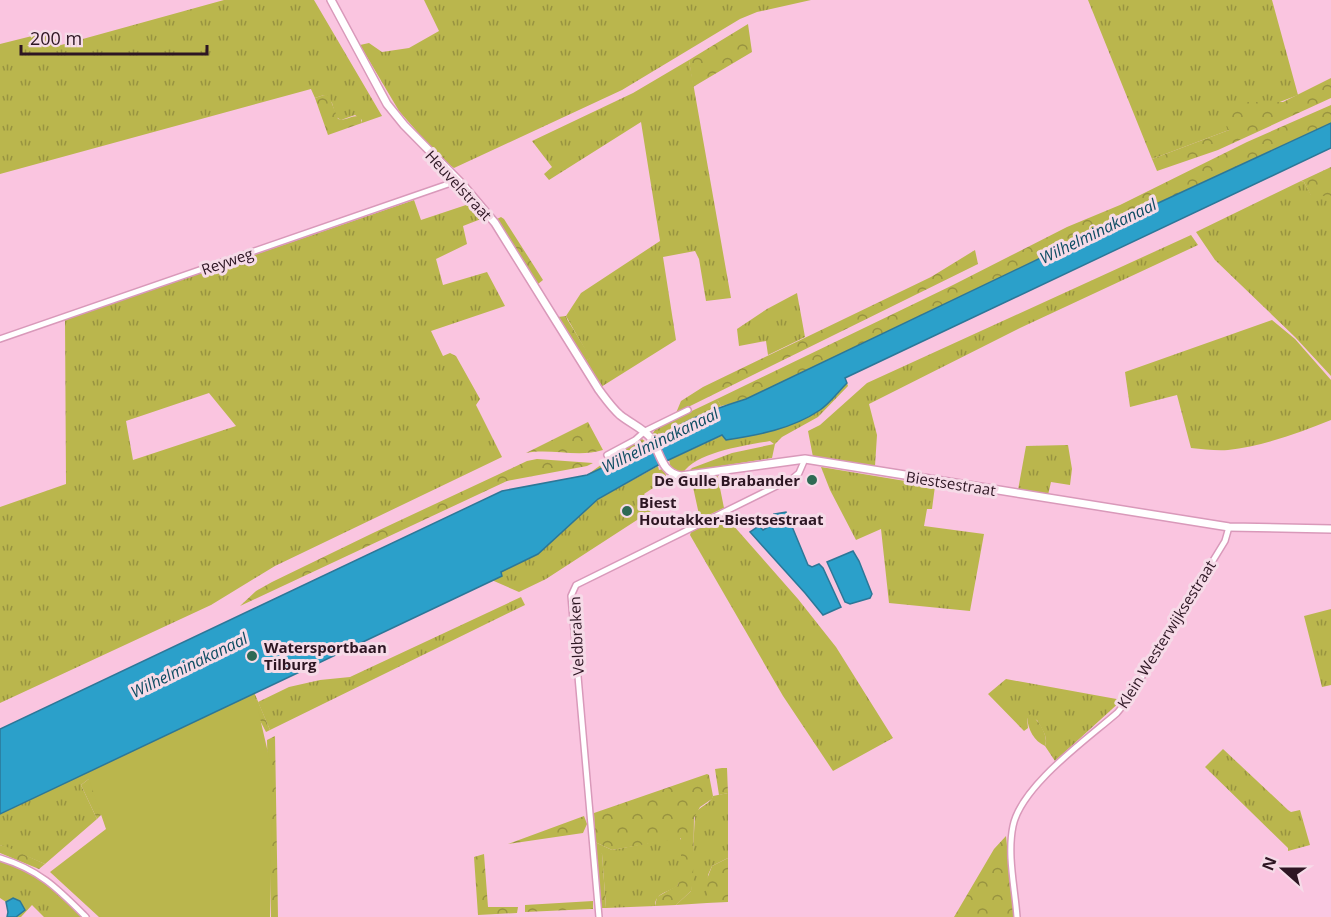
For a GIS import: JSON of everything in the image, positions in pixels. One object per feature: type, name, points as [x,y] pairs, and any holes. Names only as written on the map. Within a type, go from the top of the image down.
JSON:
[{"type":"street","name":"Heuvelstraat","points":[[331,0],[387,104],[404,125],[464,185],[495,223],[607,401]]},
{"type":"street","name":"Reyweg","points":[[0,339],[454,182]]},
{"type":"street","name":"Biestsestraat","points":[[607,401],[619,414],[645,431],[652,440],[665,468],[674,475],[681,476],[805,459],[1229,527],[1331,529]]},
{"type":"street","points":[[607,455],[635,440],[645,431],[688,410]]},
{"type":"street","name":"Veldbraken","points":[[598,917],[572,590],[576,585],[793,478],[799,473],[805,459]]},
{"type":"street","name":"Klein Westerwijksestraat","points":[[1017,917],[1011,837],[1014,820],[1022,802],[1038,782],[1117,713],[1127,701],[1225,540],[1229,527]]},
{"type":"street","points":[[0,858],[37,873],[86,917]]},
{"type":"green space","points":[[224,0],[314,0],[382,116],[362,123],[362,120],[355,115],[341,120],[336,117],[332,103],[324,95],[315,98],[311,89],[0,174],[0,44],[48,32],[61,45]]},
{"type":"green space","points":[[424,0],[811,0],[757,12],[740,19],[622,90],[454,168],[442,160],[399,111],[360,45],[369,43],[382,52],[409,48],[439,31]]},
{"type":"green space","points":[[1088,0],[1272,0],[1298,95],[1277,103],[1234,102],[1229,130],[1152,159]]},
{"type":"green space","points":[[748,24],[752,52],[693,87],[689,60]]},
{"type":"green space","points":[[689,60],[731,298],[706,301],[699,259],[695,251],[663,257],[676,340],[601,387],[585,361],[590,358],[566,316],[581,293],[660,241],[641,122],[549,180],[544,174],[552,167],[532,141],[633,93]]},
{"type":"green space","points":[[1331,78],[1331,98],[1218,150],[1157,171],[1152,159],[1229,130],[1220,108],[1234,102],[1283,102]]},
{"type":"green space","points":[[329,96],[338,119],[360,116],[362,123],[328,135],[315,98]]},
{"type":"green space","points":[[1331,105],[1331,123],[1076,241],[746,400],[721,406],[717,399],[1067,227],[1120,205],[1247,142]]},
{"type":"green space","points":[[1331,167],[1331,196],[1311,196],[1304,182],[1301,181]]},
{"type":"green space","points":[[1301,181],[1304,182],[1311,195],[1331,196],[1331,376],[1295,337],[1215,260],[1196,232]]},
{"type":"green space","points":[[414,200],[421,220],[469,204],[481,219],[463,226],[467,244],[436,259],[443,285],[487,272],[505,306],[431,331],[443,356],[450,353],[456,356],[480,399],[476,405],[502,457],[275,566],[211,605],[0,703],[0,507],[66,484],[65,320]],"holes":[[[209,393],[236,426],[133,460],[126,421]]]},
{"type":"green space","points":[[501,217],[543,280],[538,284],[497,219]]},
{"type":"green space","points":[[1191,235],[1198,245],[1020,328],[869,404],[877,435],[875,466],[813,457],[808,431],[820,425],[867,383]]},
{"type":"green space","points":[[975,250],[978,264],[676,413],[681,401],[703,387],[931,277]]},
{"type":"green space","points":[[797,293],[805,337],[768,355],[766,341],[739,346],[737,329]]},
{"type":"green space","points":[[566,316],[591,358],[585,361],[558,317]]},
{"type":"green space","points":[[1272,320],[1295,339],[1331,380],[1331,420],[1268,442],[1228,450],[1214,450],[1191,448],[1177,395],[1130,407],[1125,372]]},
{"type":"green space","points":[[847,383],[848,386],[818,417],[782,437],[775,444],[772,458],[689,471],[732,453],[774,444],[770,441],[736,447],[710,455],[690,466],[683,473],[678,473],[668,466],[669,460],[723,435],[726,440],[774,430],[798,422],[824,407]]},
{"type":"green space","points":[[717,399],[721,406],[662,436],[659,433],[654,438],[653,433],[656,428]]},
{"type":"green space","points":[[588,422],[603,450],[584,453],[526,453]]},
{"type":"green space","points":[[642,439],[650,445],[587,475],[627,446]]},
{"type":"green space","points":[[1068,445],[1072,469],[1070,485],[1051,482],[1048,495],[1018,490],[1026,446]]},
{"type":"green space","points":[[537,459],[593,463],[507,481],[240,606],[256,591],[272,582],[527,461]]},
{"type":"green space","points":[[658,466],[659,470],[663,469],[666,475],[665,480],[644,494],[654,509],[546,579],[519,592],[487,578],[538,554],[598,499]]},
{"type":"green space","points":[[821,467],[935,486],[932,509],[927,509],[924,526],[984,534],[970,611],[889,603],[881,529],[856,540],[830,490]]},
{"type":"green space","points":[[717,473],[724,508],[700,519],[691,478]]},
{"type":"green space","points":[[725,516],[798,599],[836,647],[893,738],[833,771],[783,696],[690,535],[691,532]]},
{"type":"green space","points":[[521,597],[525,605],[270,730],[258,702],[289,687],[320,680],[350,677]]},
{"type":"green space","points":[[1331,609],[1331,685],[1322,687],[1304,616]]},
{"type":"green space","points":[[1006,679],[1122,700],[1055,761],[1045,746],[1045,736],[1037,720],[1027,718],[1028,728],[1024,731],[988,694]]},
{"type":"green space","points":[[254,692],[257,699],[90,778],[81,785],[97,819],[45,864],[0,845],[0,812]]},
{"type":"green space","points":[[254,692],[272,770],[270,917],[99,917],[50,872],[106,829],[86,771]]},
{"type":"green space","points":[[257,699],[270,730],[266,732],[253,707],[105,811],[97,819],[81,785],[90,778]]},
{"type":"green space","points":[[1031,714],[1046,737],[1045,746],[1030,731],[1027,717]]},
{"type":"green space","points":[[275,736],[278,917],[271,917],[267,740]]},
{"type":"green space","points":[[1223,749],[1288,810],[1291,812],[1300,810],[1310,845],[1288,851],[1288,848],[1205,767]]},
{"type":"green space","points":[[727,768],[728,793],[719,795],[715,769]]},
{"type":"green space","points":[[707,774],[713,796],[700,807],[694,818],[691,891],[676,905],[655,906],[657,897],[678,885],[681,867],[681,838],[612,850],[595,842],[594,813]]},
{"type":"green space","points":[[728,793],[728,858],[712,866],[708,875],[707,903],[676,905],[691,891],[695,814],[713,796]]},
{"type":"green space","points":[[584,816],[587,824],[583,833],[508,844]]},
{"type":"green space","points":[[1006,836],[1014,917],[954,917],[994,849]]},
{"type":"green space","points":[[680,837],[683,861],[678,885],[660,895],[655,906],[606,908],[602,854],[595,849],[595,842],[612,850]]},
{"type":"green space","points":[[0,845],[45,864],[39,869],[0,853]]},
{"type":"green space","points":[[595,849],[601,851],[602,854],[606,908],[599,908]]},
{"type":"green space","points":[[484,854],[488,907],[518,907],[517,913],[478,915],[474,857]]},
{"type":"green space","points":[[728,858],[728,902],[707,903],[707,879],[712,866]]},
{"type":"green space","points":[[0,860],[23,870],[55,890],[81,917],[44,917],[32,905],[21,917],[16,917],[25,910],[13,898],[6,902],[0,898]]},
{"type":"green space","points":[[593,901],[593,909],[525,912],[525,905]]},
{"type":"water","name":"Wilhelminakanaal","points":[[1331,123],[1331,148],[845,378],[847,383],[827,404],[809,417],[774,430],[738,438],[726,440],[722,435],[660,464],[598,499],[538,554],[501,572],[502,576],[0,814],[0,729],[502,491],[587,475],[657,442],[686,422],[746,399],[1076,241]]},
{"type":"water","points":[[786,512],[808,565],[812,567],[819,564],[823,568],[841,607],[823,615],[750,532],[759,526],[763,530],[777,522],[774,514]]},
{"type":"water","points":[[853,551],[872,594],[870,598],[850,604],[845,602],[827,562]]},
{"type":"water","points":[[13,898],[20,901],[25,910],[16,917],[7,917],[6,902]]},
{"type":"place","name":"De Gulle Brabander","points":[[812,480]]},
{"type":"place","name":"Biest Houtakker-Biestsestraat","points":[[627,511]]},
{"type":"place","name":"Watersportbaan Tilburg","points":[[252,656]]}]
